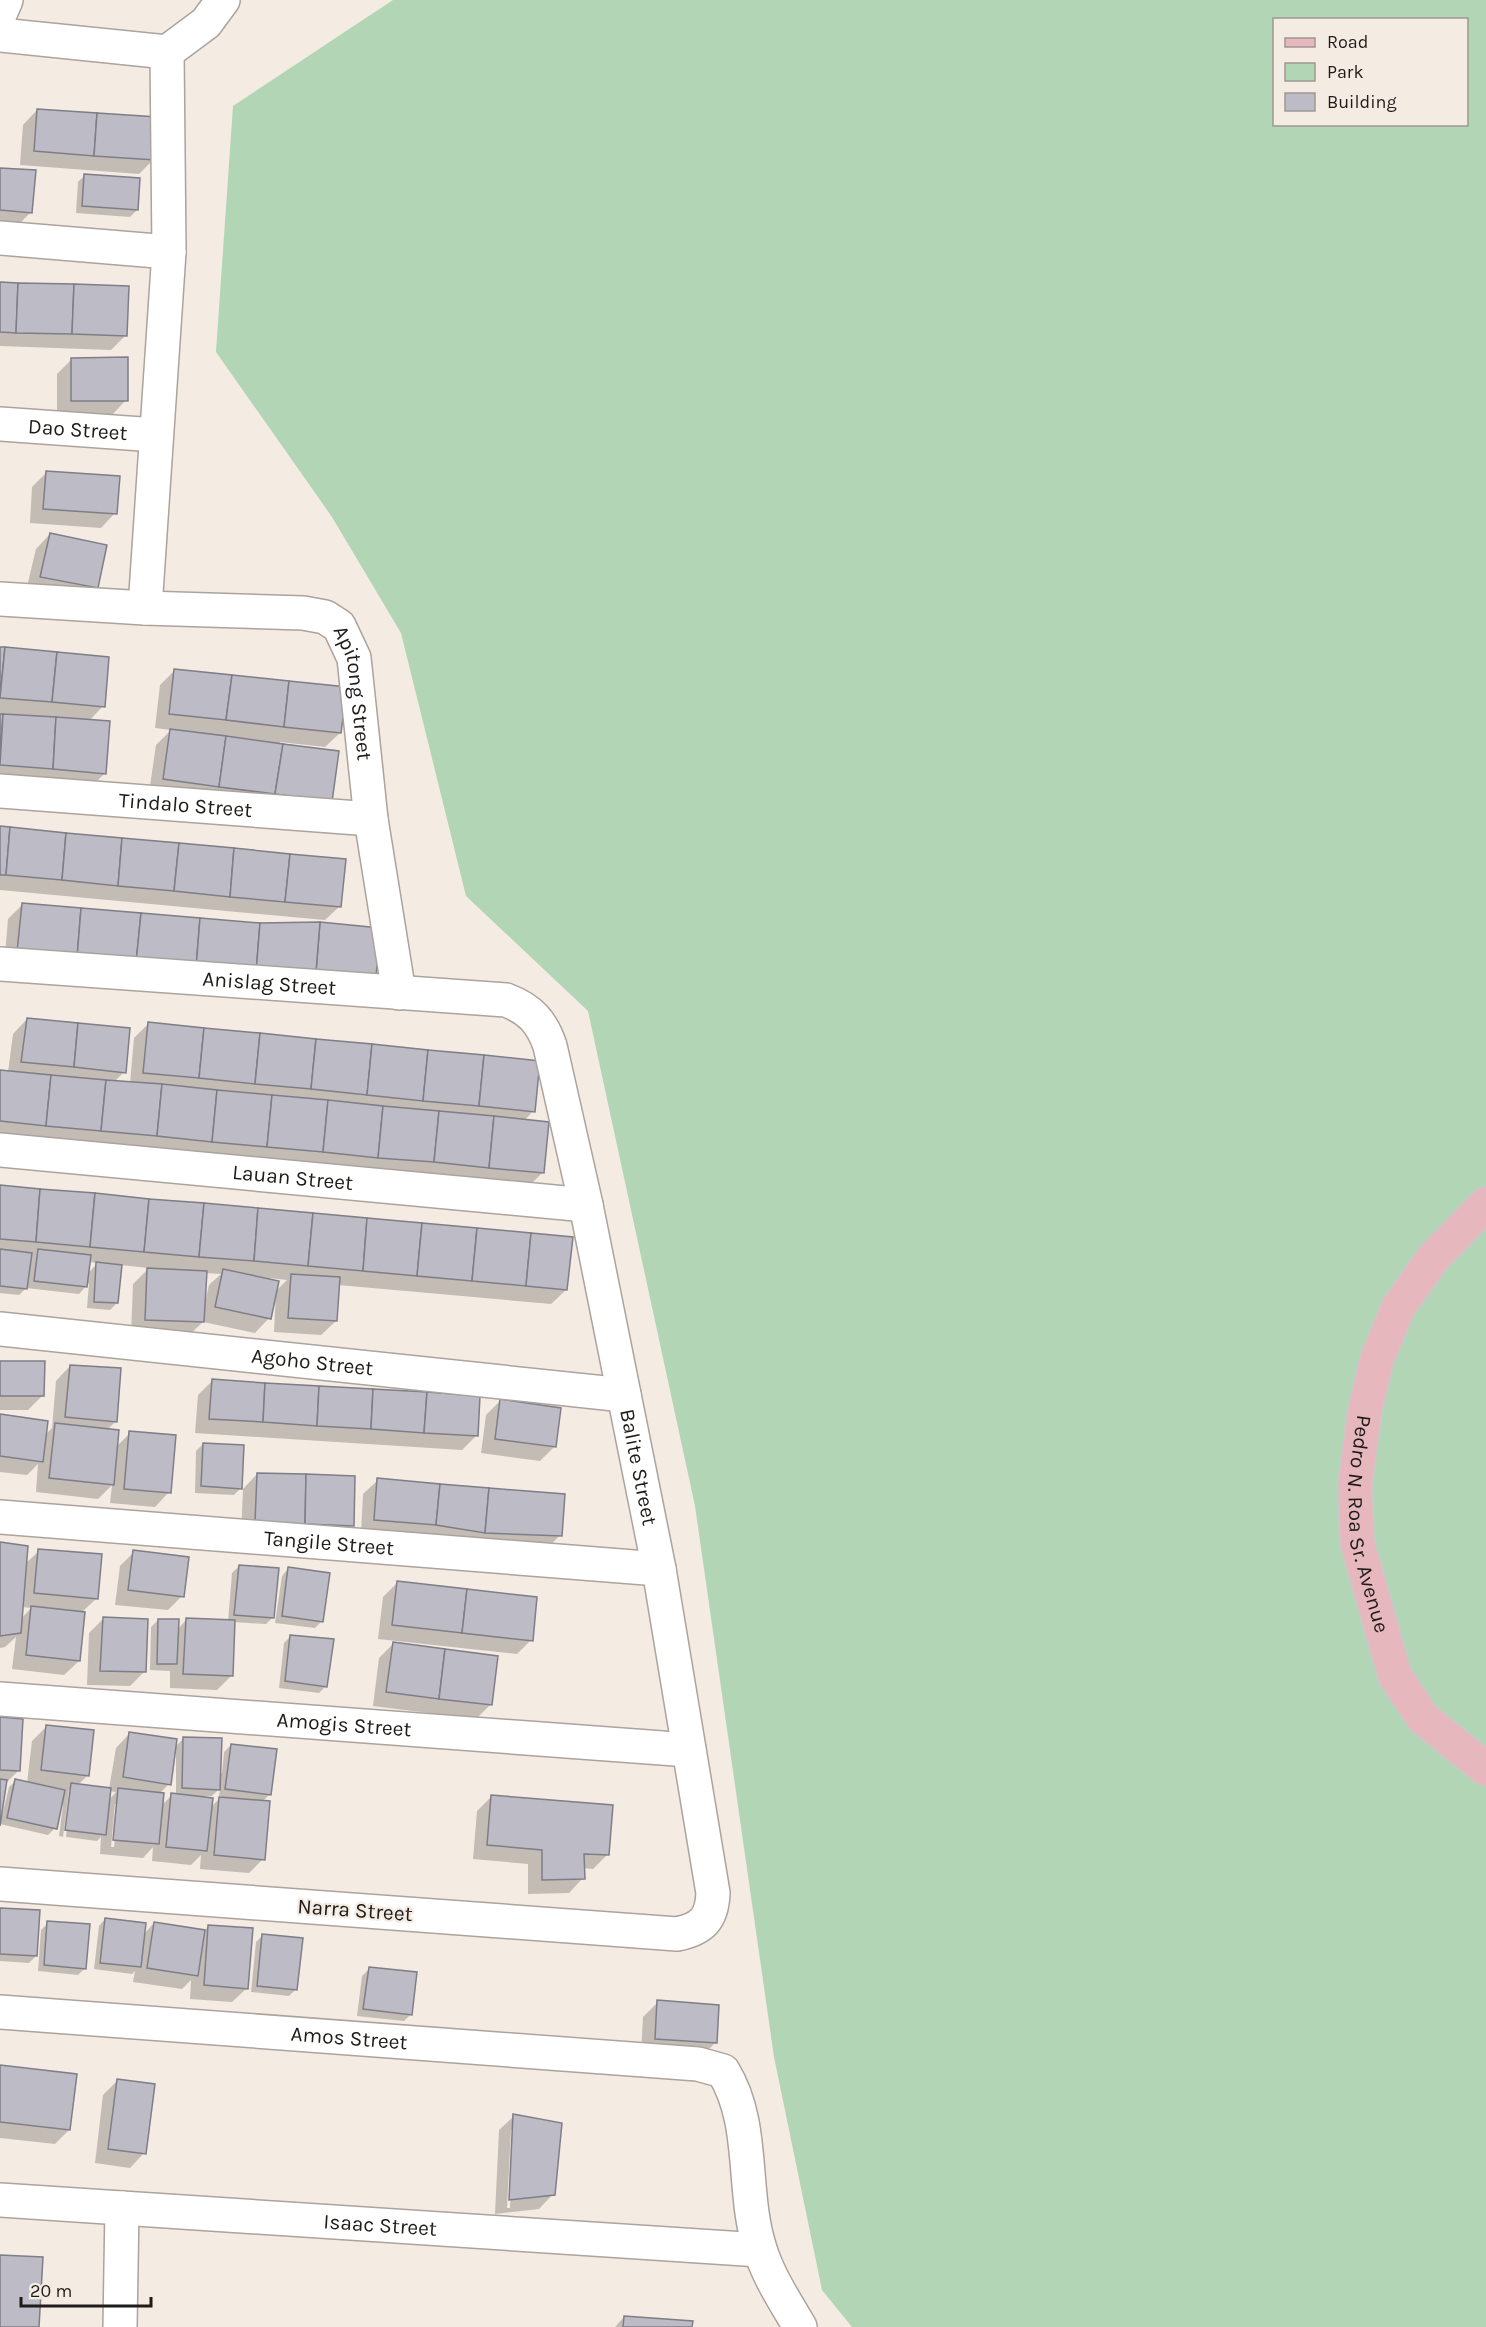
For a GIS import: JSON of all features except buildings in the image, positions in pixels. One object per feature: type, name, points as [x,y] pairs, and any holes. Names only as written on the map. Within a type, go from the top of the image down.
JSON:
[{"type":"main road","name":"Pedro N. Roa Sr. Avenue","points":[[1486,1204],[1432,1258],[1398,1308],[1377,1359],[1365,1410],[1355,1484],[1357,1542],[1395,1676],[1423,1718],[1486,1769]]},
{"type":"street","points":[[0,14],[6,0]]},
{"type":"street","points":[[0,35],[167,52],[206,23],[223,0]]},
{"type":"street","points":[[145,608],[169,252],[167,52]]},
{"type":"street","points":[[0,238],[169,252]]},
{"type":"street","name":"Dao Street","points":[[0,424],[156,435]]},
{"type":"street","name":"Apitong Street","points":[[0,599],[145,608],[303,613],[325,617],[339,626],[354,658],[371,819],[399,993]]},
{"type":"street","name":"Tindalo Street","points":[[0,791],[371,819]]},
{"type":"street","name":"Anislag Street","points":[[0,963],[506,1000],[522,1006],[534,1016]]},
{"type":"street","name":"Balite Street","points":[[534,1016],[544,1030],[550,1046],[585,1205],[658,1569],[713,1893],[712,1910],[706,1922]]},
{"type":"street","name":"Lauan Street","points":[[0,1150],[585,1205]]},
{"type":"street","name":"Agoho Street","points":[[0,1329],[624,1395]]},
{"type":"street","name":"Tangile Street","points":[[0,1517],[658,1569]]},
{"type":"street","name":"Amogis Street","points":[[0,1699],[689,1750]]},
{"type":"street","name":"Narra Street","points":[[0,1884],[677,1934],[693,1931],[706,1922]]},
{"type":"street","name":"Amos Street","points":[[0,2012],[698,2064],[723,2071],[736,2092],[743,2125],[749,2196],[760,2250],[800,2327]]},
{"type":"street","name":"Isaac Street","points":[[0,2200],[760,2250]]},
{"type":"street","points":[[120,2327],[122,2208]]},
{"type":"green space","points":[[393,0],[1486,0],[1486,2327],[852,2327],[822,2290],[774,2057],[695,1506],[588,1011],[466,896],[401,633],[332,517],[216,352],[233,106]]}]
